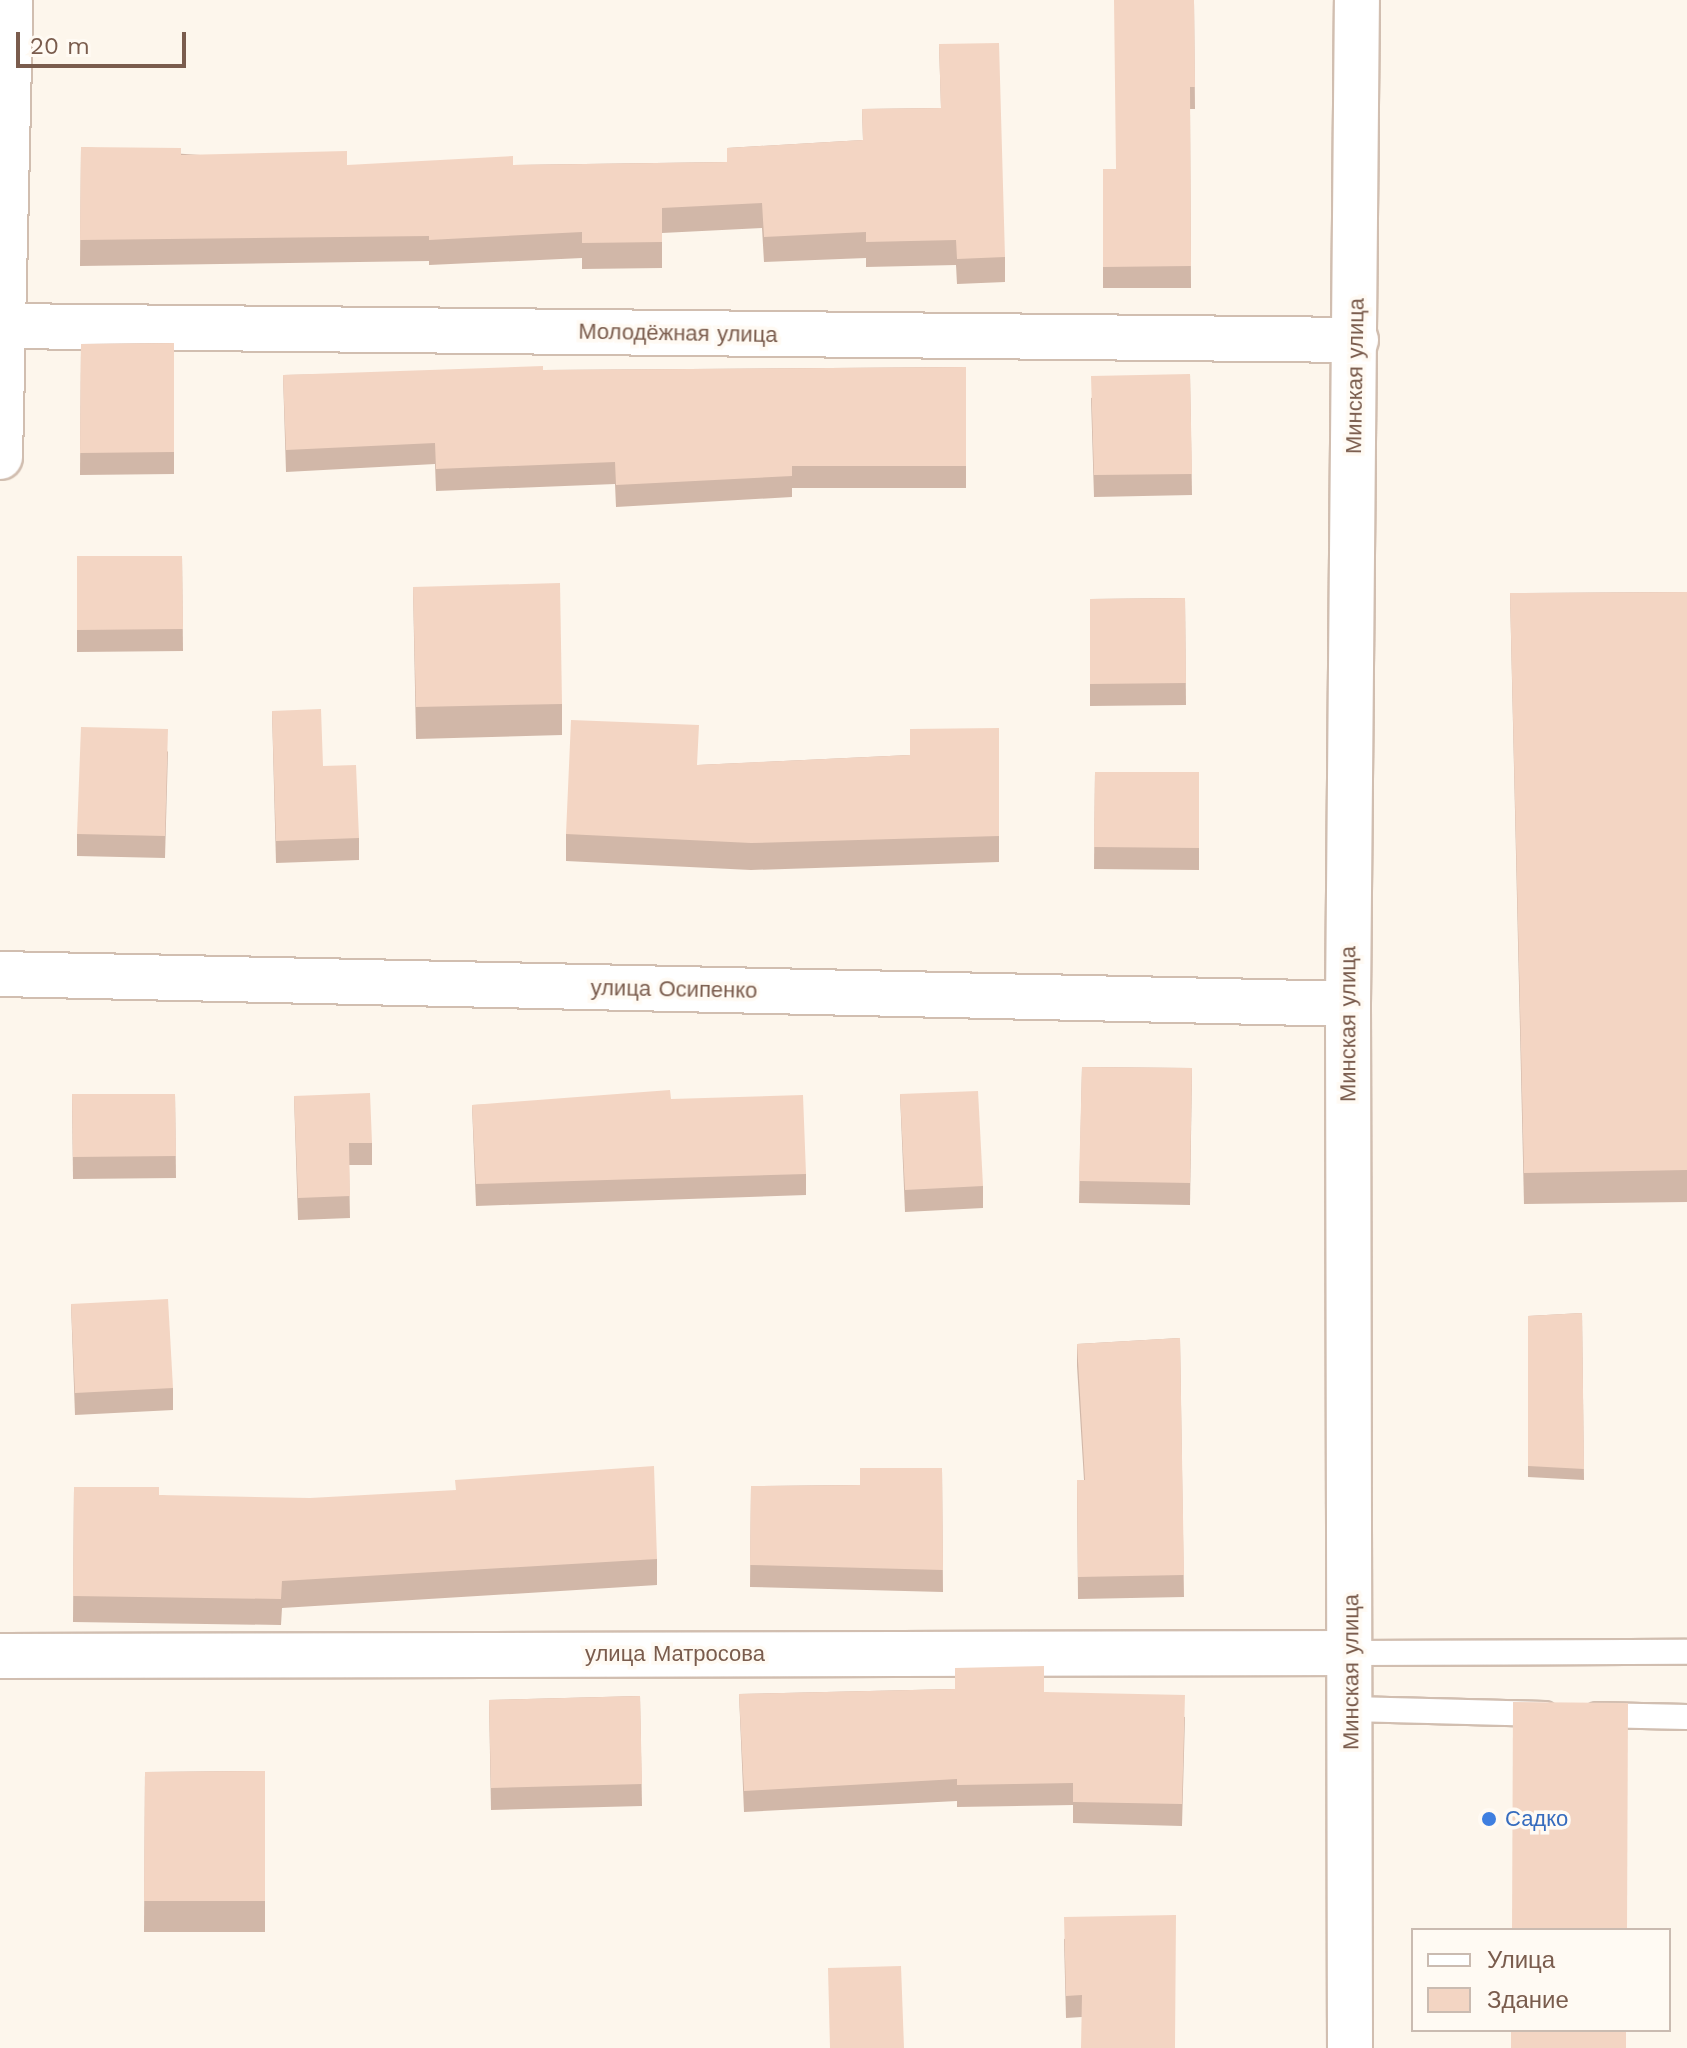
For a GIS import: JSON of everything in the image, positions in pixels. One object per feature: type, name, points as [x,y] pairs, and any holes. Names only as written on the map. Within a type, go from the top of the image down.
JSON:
[{"type":"street","points":[[0,457],[10,0]]},
{"type":"street","name":"Минская улица","points":[[1350,2048],[1348,1004],[1357,0]]},
{"type":"street","name":"Молодёжная улица","points":[[2,326],[1356,340]]},
{"type":"street","name":"улица Осипенко","points":[[0,974],[1348,1004]]},
{"type":"street","name":"улица Матросова","points":[[0,1656],[1351,1653]]},
{"type":"lane","points":[[1351,1653],[1687,1652]]},
{"type":"lane","points":[[1351,1709],[1687,1717]]},
{"type":"building","points":[[1114,0],[1194,0],[1195,87],[1190,87],[1191,266],[1103,267],[1103,169],[1116,169]]},
{"type":"building","points":[[999,43],[1005,257],[957,259],[956,240],[866,242],[866,232],[764,237],[762,203],[662,208],[662,242],[582,243],[582,232],[429,240],[429,236],[80,240],[81,147],[181,148],[181,155],[347,151],[347,165],[513,156],[513,165],[727,162],[727,148],[863,140],[862,109],[941,108],[939,44]]},
{"type":"building","points":[[174,343],[174,452],[80,453],[81,344]]},
{"type":"building","points":[[543,366],[543,370],[966,367],[966,466],[792,466],[792,476],[616,485],[615,462],[436,469],[435,443],[286,450],[283,375]]},
{"type":"building","points":[[1190,374],[1192,474],[1094,475],[1091,376]]},
{"type":"building","points":[[77,556],[182,556],[183,629],[77,630]]},
{"type":"building","points":[[560,583],[562,704],[416,707],[413,587]]},
{"type":"building","points":[[1687,592],[1687,1170],[1524,1173],[1510,593]]},
{"type":"building","points":[[1185,598],[1186,683],[1090,684],[1090,599]]},
{"type":"building","points":[[321,709],[323,766],[356,765],[359,838],[276,841],[272,711]]},
{"type":"building","points":[[571,720],[699,725],[697,765],[910,755],[910,729],[999,728],[999,836],[751,843],[566,834]]},
{"type":"building","points":[[81,727],[168,729],[165,836],[77,834]]},
{"type":"building","points":[[1095,772],[1199,772],[1199,848],[1094,847]]},
{"type":"building","points":[[1082,1067],[1192,1068],[1190,1183],[1079,1181]]},
{"type":"building","points":[[670,1090],[671,1099],[803,1095],[806,1174],[476,1184],[472,1105]]},
{"type":"building","points":[[978,1091],[983,1186],[905,1190],[900,1094]]},
{"type":"building","points":[[370,1093],[372,1143],[349,1143],[350,1196],[298,1198],[294,1096]]},
{"type":"building","points":[[72,1094],[175,1094],[176,1156],[73,1157]]},
{"type":"building","points":[[168,1299],[173,1388],[75,1393],[71,1304]]},
{"type":"building","points":[[1582,1313],[1584,1469],[1528,1466],[1528,1316]]},
{"type":"building","points":[[1180,1338],[1184,1575],[1078,1577],[1077,1480],[1085,1480],[1077,1344]]},
{"type":"building","points":[[654,1466],[657,1559],[282,1581],[281,1599],[73,1596],[74,1487],[159,1487],[159,1495],[310,1498],[456,1490],[455,1480]]},
{"type":"building","points":[[860,1468],[942,1468],[943,1570],[750,1565],[751,1486],[860,1485]]},
{"type":"building","points":[[1044,1666],[1044,1692],[1185,1695],[1182,1804],[1073,1802],[1073,1783],[957,1785],[957,1779],[744,1791],[739,1694],[955,1689],[955,1668]]},
{"type":"building","points":[[640,1696],[642,1784],[491,1788],[489,1700]]},
{"type":"building","points":[[1513,1702],[1628,1703],[1627,1928],[1512,1928]]},
{"type":"building","points":[[265,1771],[265,1901],[144,1901],[145,1772]]},
{"type":"building","points":[[1176,1915],[1175,2048],[1081,2048],[1082,1995],[1066,1996],[1064,1917]]},
{"type":"building","points":[[901,1966],[904,2048],[830,2048],[828,1968]]},
{"type":"building","points":[[1511,2032],[1626,2032],[1626,2048],[1511,2048]]},
{"type":"place","name":"Садко","points":[[1489,1819]]}]
